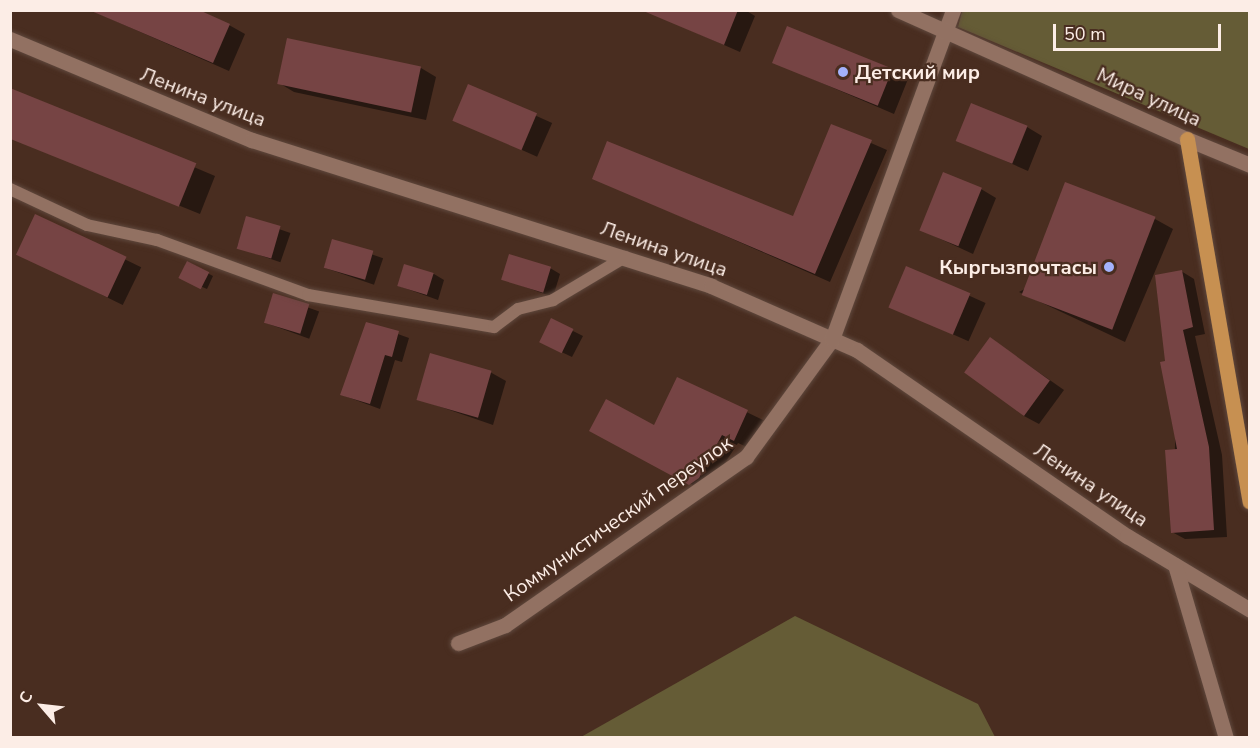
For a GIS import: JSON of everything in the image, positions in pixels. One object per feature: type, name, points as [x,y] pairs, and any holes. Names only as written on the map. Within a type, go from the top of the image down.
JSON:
[{"type":"main road","points":[[1187,139],[1250,502]]},
{"type":"street","name":"Мира улица","points":[[898,10],[1250,165]]},
{"type":"street","name":"Коммунистический переулок","points":[[458,643],[505,625],[746,457],[832,339],[953,10]]},
{"type":"street","name":"Ленина улица","points":[[10,39],[252,140],[711,286],[857,350],[1175,566],[1250,610]]},
{"type":"street","points":[[1175,566],[1226,738]]},
{"type":"lane","points":[[10,189],[87,225],[157,240],[308,295],[494,327],[518,309],[553,300],[625,257]]},
{"type":"shaded area","points":[[962,11],[1249,11],[1249,149],[958,27]]},
{"type":"shaded area","points":[[795,616],[978,704],[995,737],[581,737]]},
{"type":"building","points":[[89,10],[199,10],[230,24],[213,63]]},
{"type":"building","points":[[641,10],[738,10],[724,45]]},
{"type":"building","points":[[787,26],[893,69],[878,106],[772,63]]},
{"type":"building","points":[[287,38],[421,66],[411,112],[277,84]]},
{"type":"building","points":[[468,84],[537,113],[521,150],[452,121]]},
{"type":"building","points":[[10,88],[196,163],[179,207],[10,139]]},
{"type":"building","points":[[971,103],[1028,126],[1012,164],[956,141]]},
{"type":"building","points":[[831,124],[872,140],[815,274],[592,179],[607,141],[793,216]]},
{"type":"building","points":[[943,172],[982,188],[958,246],[919,230]]},
{"type":"building","points":[[1065,182],[1156,217],[1112,330],[1022,295]]},
{"type":"building","points":[[35,214],[127,257],[108,297],[16,255]]},
{"type":"building","points":[[246,216],[281,226],[271,259],[237,249]]},
{"type":"building","points":[[332,239],[373,251],[365,280],[324,268]]},
{"type":"building","points":[[509,254],[551,267],[543,293],[501,280]]},
{"type":"building","points":[[187,261],[209,272],[201,289],[178,278]]},
{"type":"building","points":[[404,264],[434,273],[427,295],[397,286]]},
{"type":"building","points":[[906,266],[970,293],[953,335],[888,307]]},
{"type":"building","points":[[1182,270],[1193,327],[1183,330],[1209,447],[1214,530],[1171,533],[1165,450],[1177,449],[1160,362],[1165,361],[1155,275]]},
{"type":"building","points":[[273,293],[309,304],[300,334],[264,323]]},
{"type":"building","points":[[551,318],[573,329],[562,353],[539,342]]},
{"type":"building","points":[[366,322],[399,331],[392,357],[385,355],[370,404],[340,395]]},
{"type":"building","points":[[990,337],[1050,380],[1024,416],[964,373]]},
{"type":"building","points":[[430,353],[492,371],[478,418],[416,400]]},
{"type":"building","points":[[677,377],[748,410],[734,441],[722,435],[699,478],[689,485],[589,431],[606,399],[654,425]]},
{"type":"place","name":"Детский мир","points":[[843,72]]},
{"type":"place","name":"Кыргызпочтасы","points":[[1109,267]]}]
